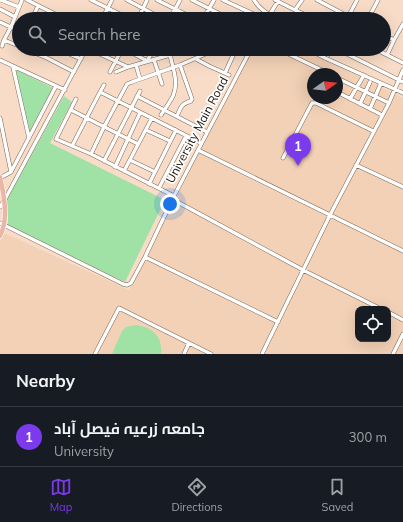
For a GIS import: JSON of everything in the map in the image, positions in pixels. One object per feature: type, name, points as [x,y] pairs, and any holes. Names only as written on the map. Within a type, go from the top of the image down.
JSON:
[{"type":"main road","points":[[0,177],[5,213],[2,224],[3,229],[0,236]]},
{"type":"street","points":[[1,0],[19,7]]},
{"type":"street","points":[[17,12],[22,0]]},
{"type":"street","points":[[27,0],[50,12]]},
{"type":"street","points":[[91,0],[116,12]]},
{"type":"street","points":[[106,12],[112,0]]},
{"type":"street","points":[[127,0],[150,12]]},
{"type":"street","points":[[141,12],[147,0]]},
{"type":"street","points":[[157,0],[182,12]]},
{"type":"street","points":[[174,12],[180,0]]},
{"type":"street","points":[[192,0],[215,12]]},
{"type":"street","points":[[207,12],[214,0]]},
{"type":"street","points":[[223,0],[249,12]]},
{"type":"street","points":[[254,0],[264,12]]},
{"type":"street","points":[[295,10],[302,0]]},
{"type":"street","points":[[317,0],[337,12]]},
{"type":"street","points":[[350,12],[357,0]]},
{"type":"street","points":[[372,12],[378,0]]},
{"type":"street","points":[[271,12],[277,1],[299,12]]},
{"type":"street","points":[[35,12],[38,6]]},
{"type":"street","points":[[0,9],[12,15]]},
{"type":"street","points":[[0,22],[11,27],[2,46]]},
{"type":"street","points":[[391,46],[403,24]]},
{"type":"street","points":[[4,40],[12,43]]},
{"type":"street","points":[[42,56],[74,72]]},
{"type":"street","points":[[74,56],[81,59]]},
{"type":"street","points":[[0,207],[83,56]]},
{"type":"street","points":[[104,56],[128,67]]},
{"type":"street","points":[[110,72],[119,56]]},
{"type":"street","points":[[137,56],[147,61],[150,56]]},
{"type":"street","points":[[116,72],[167,56]]},
{"type":"street","points":[[161,115],[175,90],[175,76],[170,56]]},
{"type":"street","points":[[91,154],[127,84],[202,56]]},
{"type":"street","points":[[225,73],[233,56]]},
{"type":"street","name":"University Main Road","points":[[2,224],[127,285],[131,283],[201,143],[247,56]]},
{"type":"street","points":[[293,56],[318,68]]},
{"type":"street","points":[[321,56],[403,93]]},
{"type":"street","points":[[350,56],[403,82]]},
{"type":"street","points":[[389,56],[403,63]]},
{"type":"street","points":[[196,59],[230,75]]},
{"type":"street","points":[[0,60],[65,90]]},
{"type":"street","points":[[154,60],[162,84]]},
{"type":"street","points":[[136,65],[140,79]]},
{"type":"street","points":[[177,116],[182,106],[192,99],[180,65]]},
{"type":"street","points":[[13,67],[29,138]]},
{"type":"street","points":[[262,354],[330,215],[389,103],[403,70]]},
{"type":"street","points":[[350,99],[364,75]]},
{"type":"street","points":[[343,81],[389,103]]},
{"type":"street","points":[[360,104],[370,82]]},
{"type":"street","points":[[370,109],[381,83]]},
{"type":"street","points":[[72,146],[104,84]]},
{"type":"street","points":[[0,177],[11,172],[56,86]]},
{"type":"street","points":[[104,161],[117,133],[140,91]]},
{"type":"street","points":[[100,92],[201,143]]},
{"type":"street","points":[[343,95],[382,115]]},
{"type":"street","points":[[137,96],[207,132]]},
{"type":"street","points":[[76,99],[56,139],[91,154],[159,188],[173,198],[303,270],[375,306]]},
{"type":"street","points":[[284,158],[312,103],[316,103],[373,131]]},
{"type":"street","points":[[71,110],[138,144]]},
{"type":"street","points":[[115,167],[140,113]]},
{"type":"street","points":[[0,118],[11,172]]},
{"type":"street","points":[[124,171],[152,118]]},
{"type":"street","points":[[146,130],[170,141]]},
{"type":"street","points":[[149,184],[176,130]]},
{"type":"street","points":[[159,188],[186,136]]},
{"type":"street","points":[[198,150],[403,251]]},
{"type":"street","points":[[130,160],[155,172]]},
{"type":"street","points":[[356,165],[403,187]]},
{"type":"street","points":[[145,257],[278,322]]},
{"type":"street","points":[[95,354],[119,308],[211,354]]},
{"type":"street","points":[[391,314],[403,320]]},
{"type":"street","points":[[393,354],[403,334]]},
{"type":"street","points":[[184,354],[189,343]]},
{"type":"shaded area","points":[[248,56],[317,56],[342,68],[307,68],[307,104],[343,104],[343,69],[403,98],[403,354],[0,354],[0,242],[4,233],[129,290]]},
{"type":"green space","points":[[13,68],[53,88],[28,139]]},
{"type":"green space","points":[[64,96],[72,102],[50,143],[165,200],[125,282],[8,228],[8,216],[5,203]]},
{"type":"green space","points":[[136,325],[151,330],[158,337],[161,354],[112,354],[122,331],[126,327]]},
{"type":"place","name":"جامعہ زرعیہ فیصل آباد","points":[[298,166]]}]
